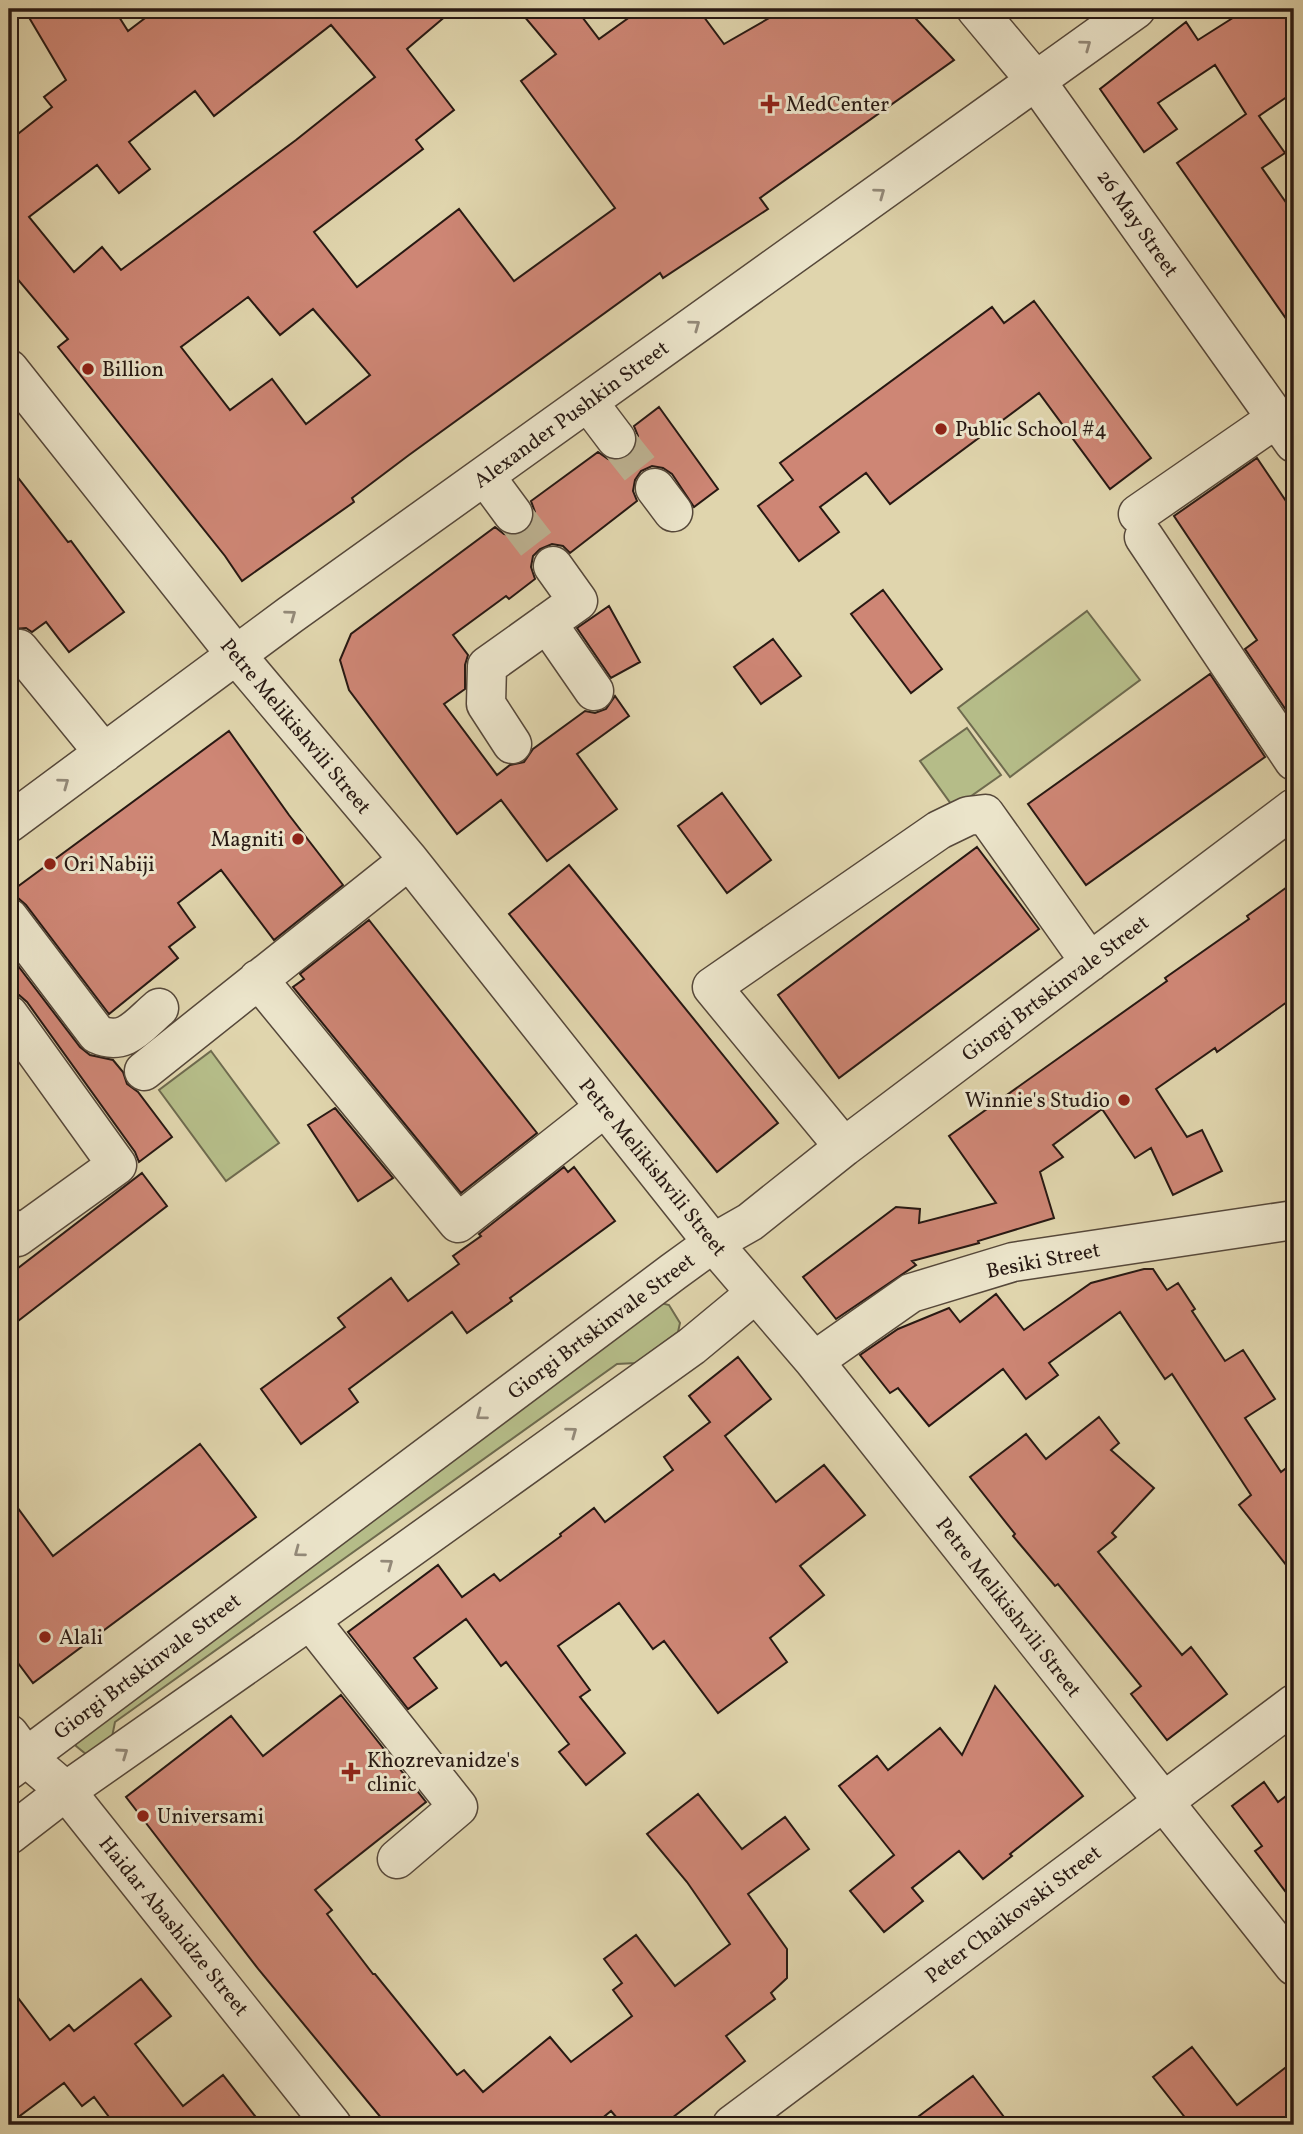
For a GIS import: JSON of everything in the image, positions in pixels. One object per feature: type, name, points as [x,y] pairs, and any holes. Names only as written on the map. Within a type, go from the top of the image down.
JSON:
[{"type":"street","name":"26 May Street","points":[[976,9],[1037,81],[1286,430]]},
{"type":"street","name":"Alexander Pushkin Street","points":[[9,823],[485,476],[1136,9]]},
{"type":"street","name":"Petre Melikishvili Street","points":[[9,369],[237,656],[409,860],[713,1244],[814,1362],[1294,1966]]},
{"type":"street","points":[[588,402],[617,439]]},
{"type":"street","points":[[1286,430],[1141,526],[1294,761]]},
{"type":"street","points":[[485,476],[513,514]]},
{"type":"street","points":[[512,744],[486,704],[488,666],[578,601],[553,566]]},
{"type":"street","points":[[547,623],[594,691]]},
{"type":"street","points":[[19,649],[104,753]]},
{"type":"street","name":"Giorgi Brtskinvale Street","points":[[14,1753],[713,1244],[750,1223],[844,1147],[1294,808]]},
{"type":"street","points":[[844,1147],[712,987],[939,830],[968,816],[985,814],[1090,962]]},
{"type":"street","points":[[144,1071],[409,860]]},
{"type":"street","points":[[9,918],[97,1034],[109,1040],[121,1039],[159,1007]]},
{"type":"street","points":[[258,979],[458,1223],[605,1107]]},
{"type":"street","points":[[9,1014],[117,1165],[16,1237],[9,1227]]},
{"type":"street","name":"Besiki Street","points":[[814,1362],[911,1293],[1013,1262],[1294,1220]]},
{"type":"street","points":[[9,1835],[66,1791],[700,1340],[756,1293]]},
{"type":"street","points":[[310,1620],[458,1807],[397,1858]]},
{"type":"street","name":"Peter Chaikovski Street","points":[[732,2125],[1294,1704]]},
{"type":"street","name":"Haidar Abashidze Street","points":[[14,1753],[66,1791],[332,2125]]},
{"type":"green space","points":[[1087,611],[1140,680],[1010,777],[958,708]]},
{"type":"green space","points":[[967,728],[1001,775],[954,808],[920,761]]},
{"type":"green space","points":[[211,1051],[279,1143],[226,1181],[159,1090]]},
{"type":"green space","points":[[657,1302],[669,1305],[680,1323],[678,1332],[636,1363],[617,1364],[115,1722],[112,1737],[87,1755],[76,1746],[75,1729]]},
{"type":"building","points":[[24,9],[114,9],[128,31],[157,9],[454,9],[407,49],[454,110],[416,140],[423,149],[314,232],[357,287],[459,209],[514,281],[615,208],[521,81],[556,54],[518,9],[576,9],[599,39],[641,9],[698,9],[724,44],[785,9],[907,9],[954,60],[760,198],[768,209],[663,278],[660,273],[409,455],[352,498],[354,502],[242,581],[58,347],[68,339],[9,269],[9,141],[52,107],[44,97],[66,80]],"holes":[[[331,25],[375,77],[296,140],[121,270],[102,247],[74,272],[29,217],[97,165],[119,193],[150,169],[129,142],[195,91],[214,116]],[[248,297],[280,335],[313,309],[370,375],[306,424],[272,379],[230,410],[181,347]]]},
{"type":"building","points":[[1247,9],[1294,9],[1294,92],[1259,116],[1285,153],[1262,168],[1294,214],[1294,330],[1177,163],[1246,114],[1215,65],[1158,103],[1177,129],[1144,152],[1100,89],[1186,22],[1198,40]]},
{"type":"building","points":[[1034,301],[1151,458],[1110,489],[1039,393],[890,504],[866,473],[820,507],[839,532],[799,561],[758,506],[793,480],[780,463],[992,307],[1004,323]]},
{"type":"building","points":[[659,407],[718,489],[694,507],[672,474],[663,468],[652,466],[641,471],[635,480],[633,491],[637,501],[570,553],[563,546],[552,544],[540,549],[533,556],[531,567],[535,579],[509,599],[506,596],[453,635],[468,655],[465,665],[465,689],[444,704],[497,775],[510,765],[524,762],[533,749],[585,711],[595,713],[606,709],[615,696],[629,716],[577,754],[617,809],[547,861],[501,800],[457,834],[349,690],[340,660],[351,634],[495,527],[504,534],[515,536],[526,531],[533,523],[535,512],[531,501],[598,452],[608,459],[618,461],[629,457],[636,447],[638,436],[634,426]]},
{"type":"building","points":[[1257,458],[1294,513],[1294,722],[1245,649],[1257,640],[1174,516]]},
{"type":"building","points":[[9,466],[68,542],[71,541],[124,612],[69,652],[46,622],[32,632],[26,628],[13,629],[9,623]]},
{"type":"building","points":[[883,590],[942,669],[911,693],[851,614]]},
{"type":"building","points":[[609,606],[640,662],[611,678],[577,628]]},
{"type":"building","points":[[773,639],[801,676],[761,704],[734,667]]},
{"type":"building","points":[[1210,674],[1265,757],[1086,885],[1028,804]]},
{"type":"building","points":[[229,731],[343,885],[274,940],[221,870],[178,903],[195,927],[169,947],[178,958],[109,1014],[26,905],[18,898],[9,897],[9,893]]},
{"type":"building","points":[[722,793],[771,860],[727,893],[678,826]]},
{"type":"building","points":[[977,847],[1039,929],[839,1078],[778,995]]},
{"type":"building","points":[[569,865],[778,1123],[717,1172],[509,914]]},
{"type":"building","points":[[1294,882],[1294,997],[1217,1052],[1215,1048],[1156,1089],[1187,1137],[1202,1130],[1222,1171],[1173,1195],[1151,1148],[1135,1158],[1102,1109],[1053,1145],[1063,1157],[1040,1172],[1054,1218],[978,1241],[979,1243],[912,1261],[916,1265],[836,1319],[803,1277],[896,1207],[920,1209],[919,1223],[996,1203],[949,1136],[1167,981],[1165,978],[1249,919],[1247,916]]},
{"type":"building","points":[[369,920],[537,1133],[461,1193],[293,987],[304,979],[300,974]]},
{"type":"building","points":[[9,954],[80,1047],[90,1055],[113,1060],[123,1072],[127,1084],[138,1092],[172,1137],[139,1162],[135,1152],[27,1002],[19,995],[9,993]]},
{"type":"building","points":[[335,1108],[393,1178],[358,1201],[308,1125]]},
{"type":"building","points":[[564,1167],[568,1172],[574,1167],[615,1221],[467,1333],[452,1312],[349,1389],[358,1402],[301,1444],[261,1389],[345,1327],[338,1318],[391,1278],[408,1301],[459,1264],[453,1256]]},
{"type":"building","points":[[142,1173],[167,1206],[9,1328],[9,1275]]},
{"type":"building","points":[[1153,1269],[1167,1290],[1178,1283],[1195,1309],[1192,1311],[1225,1361],[1243,1350],[1275,1399],[1245,1418],[1281,1472],[1294,1462],[1294,1575],[1239,1505],[1251,1495],[1172,1374],[1165,1379],[1120,1312],[1049,1363],[1058,1375],[1026,1399],[1003,1369],[929,1426],[898,1388],[890,1393],[860,1355],[898,1329],[949,1308],[960,1322],[996,1294],[1024,1330],[1091,1283]]},
{"type":"building","points":[[738,1357],[771,1399],[725,1436],[776,1502],[824,1465],[865,1515],[800,1566],[824,1595],[770,1638],[787,1662],[718,1713],[664,1641],[653,1649],[619,1603],[558,1646],[590,1690],[580,1697],[625,1753],[586,1785],[559,1752],[569,1744],[506,1662],[501,1666],[466,1619],[414,1658],[437,1688],[408,1709],[348,1632],[438,1565],[462,1597],[494,1574],[500,1581],[594,1508],[605,1522],[673,1470],[664,1457],[710,1422],[689,1396]]},
{"type":"building","points":[[1099,1417],[1119,1443],[1111,1450],[1154,1488],[1112,1533],[1116,1537],[1098,1552],[1182,1655],[1191,1647],[1227,1694],[1167,1740],[1131,1694],[1141,1686],[1058,1584],[1055,1586],[1013,1536],[1015,1534],[970,1477],[1026,1434],[1046,1459]]},
{"type":"building","points":[[200,1444],[256,1517],[33,1683],[9,1651],[9,1496],[53,1556]]},
{"type":"building","points":[[995,1686],[1083,1796],[983,1879],[959,1851],[912,1888],[923,1901],[884,1932],[850,1891],[894,1855],[839,1786],[877,1756],[888,1770],[940,1728],[962,1755]]},
{"type":"building","points":[[341,1695],[426,1802],[315,1890],[332,1910],[327,1914],[373,1974],[457,2075],[464,2070],[483,2092],[550,2037],[571,2062],[632,2016],[613,1990],[622,1983],[604,1959],[636,1935],[675,1986],[730,1944],[687,1882],[647,1834],[698,1794],[742,1849],[785,1817],[809,1849],[748,1894],[787,1949],[787,1978],[771,1993],[775,1999],[726,2036],[745,2061],[663,2125],[623,2125],[611,2111],[594,2125],[387,2125],[259,1970],[126,1797],[231,1716],[263,1756]]},
{"type":"building","points":[[1264,1782],[1278,1802],[1294,1790],[1294,1903],[1255,1851],[1262,1846],[1232,1806]]},
{"type":"building","points":[[141,1979],[171,2016],[135,2044],[183,2106],[223,2075],[262,2125],[115,2125],[94,2097],[82,2106],[64,2083],[9,2124],[9,1986],[50,2040],[69,2025],[74,2031]]},
{"type":"building","points":[[1192,2047],[1237,2105],[1294,2061],[1294,2125],[1191,2125],[1153,2077]]},
{"type":"building","points":[[973,2076],[1010,2125],[907,2125]]},
{"type":"tunnel","points":[[616,439],[655,488]]},
{"type":"tunnel","points":[[513,514],[553,566]]},
{"type":"place","name":"MedCenter","points":[[770,104]]},
{"type":"place","name":"Billion","points":[[88,369]]},
{"type":"place","name":"Public School #4","points":[[941,429]]},
{"type":"place","name":"Magniti","points":[[298,839]]},
{"type":"place","name":"Ori Nabiji","points":[[50,864]]},
{"type":"place","name":"Winnie's Studio","points":[[1124,1100]]},
{"type":"place","name":"Alali","points":[[45,1637]]},
{"type":"place","name":"Khozrevanidze's clinic","points":[[351,1772]]},
{"type":"place","name":"Universami","points":[[143,1816]]}]
